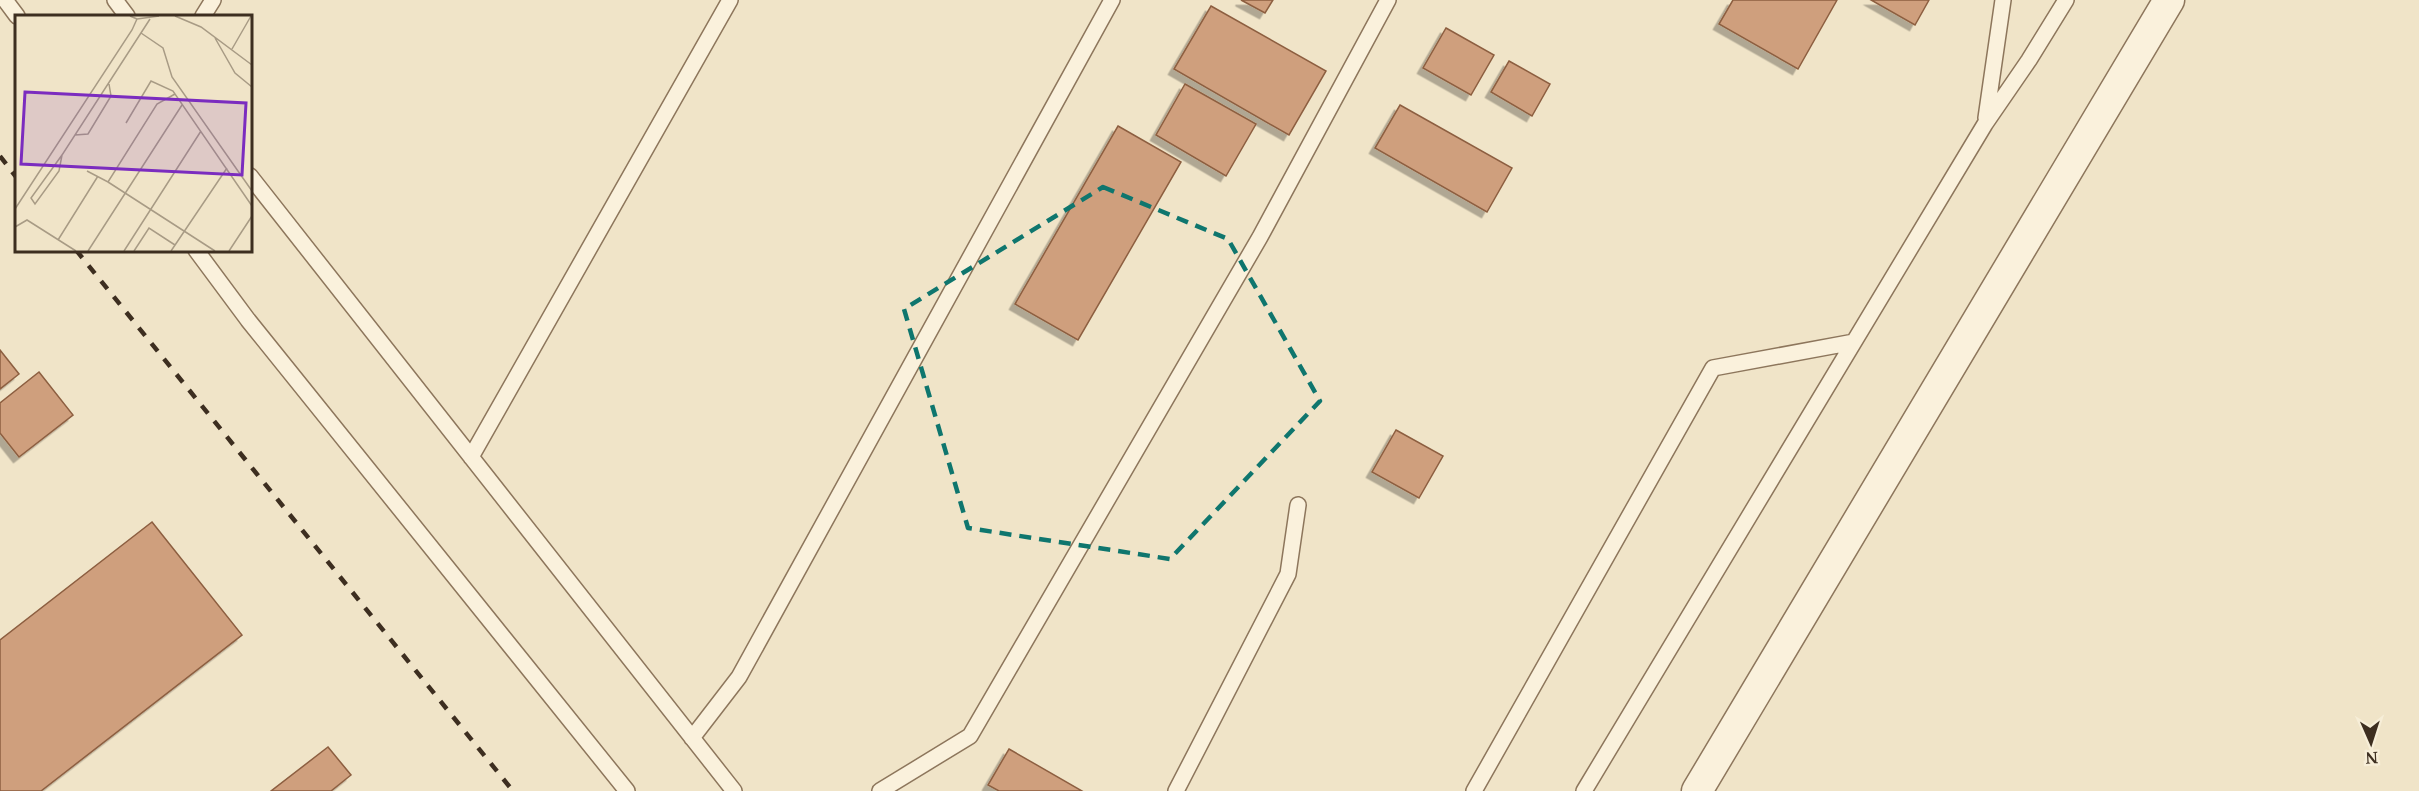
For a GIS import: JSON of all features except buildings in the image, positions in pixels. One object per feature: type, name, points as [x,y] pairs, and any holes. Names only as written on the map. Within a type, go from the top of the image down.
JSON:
[{"type":"street","points":[[1697,791],[2169,0]]},
{"type":"lane","points":[[5,0],[16,15]]},
{"type":"lane","points":[[115,0],[126,15]]},
{"type":"lane","points":[[204,15],[213,0]]},
{"type":"lane","points":[[471,457],[730,0]]},
{"type":"lane","points":[[692,738],[739,677],[1112,0]]},
{"type":"lane","points":[[880,791],[970,736],[1260,237],[1388,0]]},
{"type":"lane","points":[[1985,123],[2002,0]]},
{"type":"lane","points":[[1584,791],[1985,123],[2029,60],[2066,0]]},
{"type":"lane","points":[[252,179],[734,791]]},
{"type":"lane","points":[[197,252],[248,320],[627,791]]},
{"type":"lane","points":[[1474,791],[1713,368],[1854,342]]},
{"type":"lane","points":[[1176,791],[1288,574],[1298,505]]},
{"type":"highlighted area","points":[[1103,187],[1228,239],[1320,401],[1170,559],[968,528],[904,309]]},
{"type":"railway","points":[[0,156],[15,176]]},
{"type":"railway","points":[[78,252],[513,791]]}]
